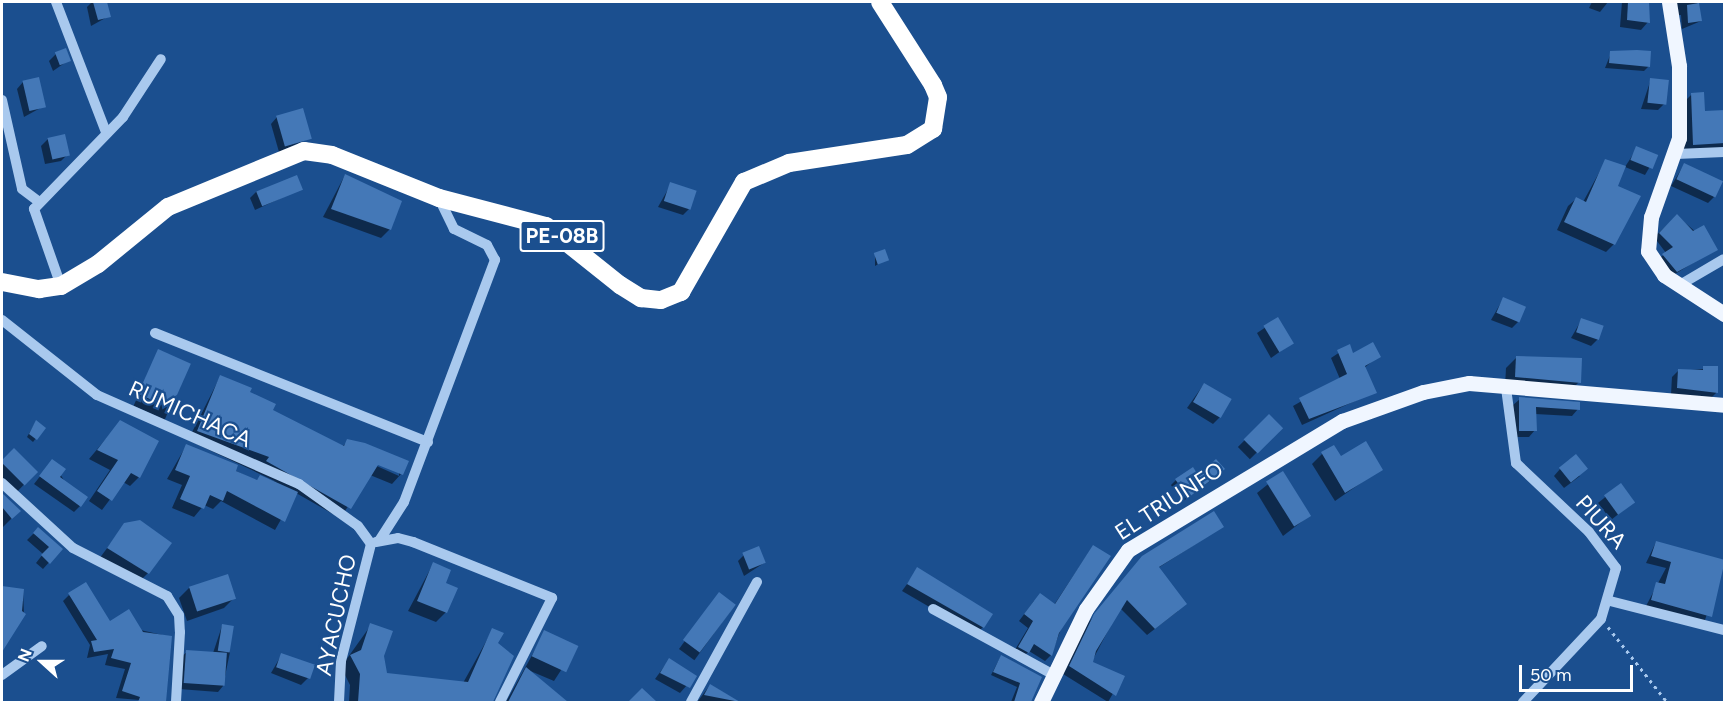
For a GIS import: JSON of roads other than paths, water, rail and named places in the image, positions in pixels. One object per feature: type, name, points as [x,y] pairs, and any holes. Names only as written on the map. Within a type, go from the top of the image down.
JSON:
[{"type":"highway","name":"PE-08B","points":[[2,282],[39,289],[61,286],[98,264],[168,207],[304,151],[332,155],[439,198],[546,226],[641,298],[661,300],[681,292],[744,182],[789,163],[907,145],[933,129],[938,104],[933,85],[880,2]]},
{"type":"main road","points":[[1669,2],[1679,66],[1676,154],[1647,235],[1655,264],[1678,286],[1725,314]]},
{"type":"main road","name":"EL TRIUNFO","points":[[1041,702],[1086,609],[1128,550],[1313,438],[1386,403],[1469,383],[1506,388],[1725,405]]},
{"type":"street","points":[[56,2],[106,132]]},
{"type":"street","points":[[61,286],[34,218],[38,201],[106,132],[161,58]]},
{"type":"street","points":[[2,100],[22,189],[38,201]]},
{"type":"street","points":[[1676,154],[1725,152]]},
{"type":"street","name":"AYACUCHO","points":[[339,702],[341,661],[372,541],[404,502],[495,260],[487,245],[454,229],[439,198]]},
{"type":"street","points":[[1678,286],[1725,259]]},
{"type":"street","name":"RUMICHACA","points":[[2,320],[97,395],[299,484],[372,541]]},
{"type":"street","points":[[155,333],[428,442]]},
{"type":"street","name":"PIURA","points":[[1506,388],[1516,463],[1611,556],[1616,568],[1610,601],[1601,619],[1523,702]]},
{"type":"street","points":[[2,483],[73,548],[166,596],[179,615],[176,702]]},
{"type":"street","points":[[372,541],[413,542],[546,593],[551,609],[500,702]]},
{"type":"street","points":[[691,702],[757,582]]},
{"type":"street","points":[[1610,601],[1725,630]]},
{"type":"street","points":[[933,609],[1054,675]]},
{"type":"street","points":[[2,675],[42,646]]}]
